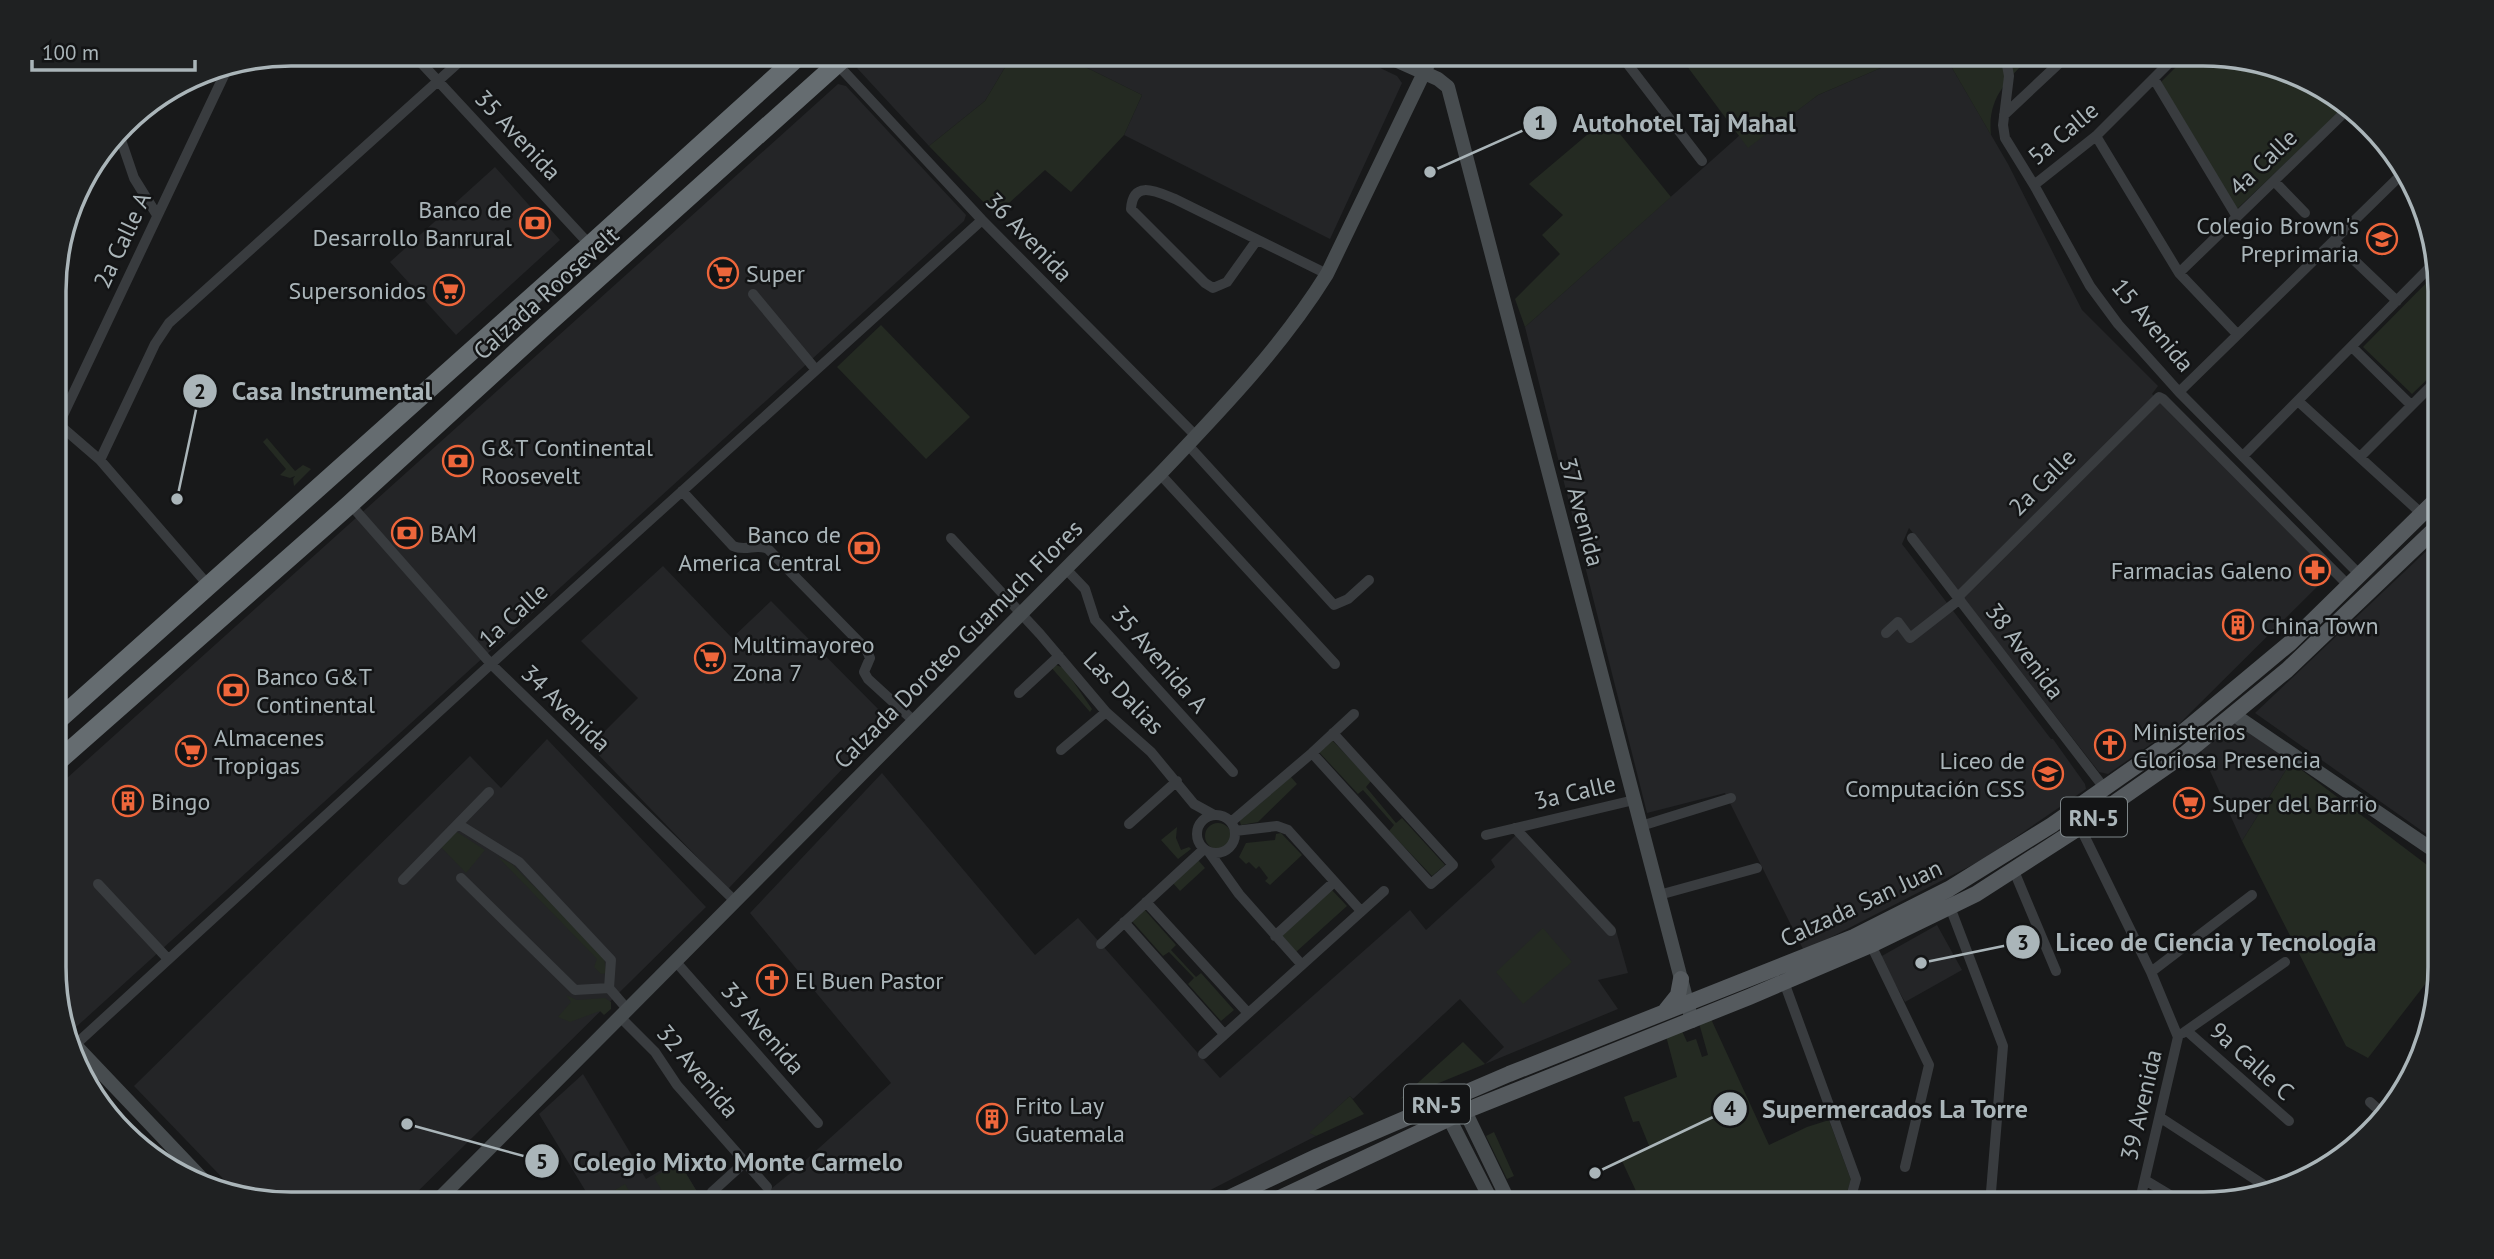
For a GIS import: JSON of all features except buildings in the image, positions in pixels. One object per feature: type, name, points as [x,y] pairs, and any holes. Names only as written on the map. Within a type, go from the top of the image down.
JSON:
[{"type":"highway","name":"Calzada Roosevelt","points":[[66,713],[788,66]]},
{"type":"highway","name":"Calzada Roosevelt","points":[[66,754],[350,504],[834,66]]},
{"type":"highway","points":[[567,306],[576,287],[597,266],[597,255],[590,246]]},
{"type":"highway","points":[[216,579],[246,597]]},
{"type":"main road","name":"Calzada San Juan","points":[[1242,1192],[1397,1121],[1854,937],[1949,889],[2052,825],[2176,738],[2290,643],[2428,509]]},
{"type":"main road","name":"Calzada San Juan","points":[[1292,1192],[1465,1111],[1692,1021],[1871,945],[2014,872],[2186,753],[2287,670],[2428,535]]},
{"type":"main road","points":[[1664,1012],[1678,995],[1681,979]]},
{"type":"street","name":"35 Avenida","points":[[424,66],[590,246]]},
{"type":"street","points":[[100,460],[155,344],[169,323],[455,66]]},
{"type":"street","name":"36 Avenida","points":[[848,66],[982,220],[1192,440],[1334,606],[1348,600],[1369,580]]},
{"type":"street","name":"37 Avenida","points":[[1409,66],[1448,87],[1692,1021]]},
{"type":"street","name":"Calzada Doroteo Guamuch Flores","points":[[449,1192],[1160,474],[1262,365],[1307,306],[1327,274],[1427,66]]},
{"type":"street","points":[[1629,66],[1702,161]]},
{"type":"street","name":"15 Avenida","points":[[2007,66],[2009,76],[2003,131],[2005,138],[2034,184],[2090,286],[2118,324],[2179,392],[2243,456],[2355,581]]},
{"type":"street","points":[[2004,115],[2056,66]]},
{"type":"street","name":"5a Calle","points":[[2034,184],[2096,136],[2166,66]]},
{"type":"street","name":"2a Calle A","points":[[67,403],[223,77]]},
{"type":"street","points":[[2154,79],[2237,217]]},
{"type":"street","name":"4a Calle","points":[[2179,273],[2342,115]]},
{"type":"street","points":[[2096,136],[2179,273],[2237,334]]},
{"type":"street","points":[[122,143],[134,178],[157,215]]},
{"type":"street","points":[[2179,392],[2397,179]]},
{"type":"street","points":[[2274,181],[2305,213]]},
{"type":"street","points":[[1256,240],[1227,282],[1213,288],[1131,209],[1132,201],[1137,193],[1144,189],[1156,191],[1327,274]]},
{"type":"street","name":"1a Calle","points":[[79,1042],[491,664],[982,220]]},
{"type":"street","points":[[2334,241],[2397,301]]},
{"type":"street","points":[[2243,456],[2427,271]]},
{"type":"street","points":[[753,294],[816,370]]},
{"type":"street","points":[[2352,347],[2411,405]]},
{"type":"street","points":[[2360,457],[2428,389]]},
{"type":"street","name":"2a Calle","points":[[1886,633],[1898,622],[1910,638],[1959,598],[2157,397],[2163,399],[2355,581]]},
{"type":"street","points":[[2298,401],[2422,514],[2428,516]]},
{"type":"street","points":[[67,434],[100,460],[216,579]]},
{"type":"street","points":[[1160,474],[1335,664]]},
{"type":"street","points":[[682,491],[733,546],[739,549],[761,546],[768,549],[866,649],[870,659],[864,672],[868,679],[914,721]]},
{"type":"street","name":"34 Avenida","points":[[350,504],[491,664],[735,901]]},
{"type":"street","name":"Las Dalias","points":[[951,538],[1059,656],[1105,712],[1151,752],[1177,780],[1194,804],[1214,815]]},
{"type":"street","name":"38 Avenida","points":[[1912,538],[2105,789]]},
{"type":"street","name":"35 Avenida A","points":[[1065,568],[1085,589],[1094,620],[1233,772]]},
{"type":"street","points":[[1019,693],[1059,656]]},
{"type":"street","points":[[1061,750],[1105,712]]},
{"type":"street","points":[[1233,826],[1354,714]]},
{"type":"street","points":[[2233,714],[2428,846]]},
{"type":"street","points":[[1312,753],[1431,884],[1453,865],[1333,733]]},
{"type":"street","points":[[1129,824],[1177,780]]},
{"type":"street","points":[[403,880],[489,792]]},
{"type":"street","points":[[1641,826],[1731,798]]},
{"type":"street","name":"3a Calle","points":[[1486,835],[1634,800]]},
{"type":"street","name":"Las Dalias","points":[[1194,804],[1197,831]]},
{"type":"street","points":[[1101,944],[1206,851],[1221,853],[1234,842],[1233,826],[1223,816],[1214,815],[1203,820],[1197,837],[1206,851],[1239,894],[1302,965]]},
{"type":"street","points":[[458,824],[519,862],[611,960],[609,988],[575,990],[461,878]]},
{"type":"street","points":[[1233,826],[1277,826],[1287,830],[1361,911]]},
{"type":"street","points":[[1520,827],[1611,931]]},
{"type":"street","name":"39 Avenida","points":[[2080,827],[2183,1034],[2142,1192]]},
{"type":"street","points":[[1658,895],[1757,868]]},
{"type":"street","points":[[2014,872],[2056,971]]},
{"type":"street","points":[[1275,936],[1334,882]]},
{"type":"street","points":[[98,884],[168,959]]},
{"type":"street","points":[[1202,1054],[1384,891]]},
{"type":"street","points":[[2151,972],[2252,895]]},
{"type":"street","points":[[1146,902],[1248,1013]]},
{"type":"street","points":[[1950,907],[2003,1046],[1991,1192]]},
{"type":"street","points":[[1124,922],[1224,1034]]},
{"type":"street","points":[[1871,945],[1929,1065],[1905,1167]]},
{"type":"street","name":"33 Avenida","points":[[676,962],[818,1123]]},
{"type":"street","points":[[2183,1034],[2284,962]]},
{"type":"street","points":[[1784,982],[1856,1179],[1852,1192]]},
{"type":"street","name":"32 Avenida","points":[[609,988],[624,1014],[656,1052],[677,1085],[767,1187]]},
{"type":"street","name":"9a Calle C","points":[[2183,1034],[2289,1121]]},
{"type":"street","points":[[85,1055],[178,1161]]},
{"type":"street","points":[[2370,1102],[2377,1109]]},
{"type":"street","points":[[1465,1111],[1504,1192]]},
{"type":"street","points":[[1449,1118],[1485,1192]]},
{"type":"street","points":[[2161,1118],[2262,1184]]},
{"type":"street","points":[[712,1192],[746,1162]]},
{"type":"street","points":[[2145,1180],[2165,1192]]},
{"type":"shaded area","points":[[1006,66],[985,101],[929,146],[857,68]]},
{"type":"shaded area","points":[[1006,66],[1083,66],[1142,95],[1124,135],[1071,192],[1045,170],[996,215],[929,146],[985,101]]},
{"type":"shaded area","points":[[1083,66],[1376,66],[1397,76],[1402,83],[1330,239],[1124,135],[1142,95]]},
{"type":"shaded area","points":[[1687,66],[1885,66],[1818,95],[1748,148]]},
{"type":"shaded area","points":[[1885,66],[1951,66],[2008,164],[2082,310],[2158,386],[2152,394],[2333,571],[2177,726],[2108,774],[2099,772],[1909,528],[1902,544],[2053,739],[2086,789],[1984,859],[1804,951],[1725,793],[1647,813],[1525,327],[1740,135],[1748,147],[1818,95]]},
{"type":"shaded area","points":[[1951,66],[2021,66],[1996,99],[1992,110],[1991,135]]},
{"type":"shaded area","points":[[2177,66],[2232,68],[2261,74],[2288,84],[2338,113],[2237,209],[2161,82]]},
{"type":"shaded area","points":[[838,84],[846,86],[966,215],[964,221],[75,1028],[68,997],[66,967],[66,779]]},
{"type":"shaded area","points":[[1607,118],[1671,197],[1525,327],[1515,299],[1560,254],[1542,235],[1563,215],[1529,184]]},
{"type":"shaded area","points":[[495,167],[560,240],[456,335],[390,262]]},
{"type":"shaded area","name":"Colegio Brown's Preprimaria","points":[[2376,224],[2397,246],[2387,254],[2366,233]]},
{"type":"shaded area","points":[[2427,282],[2428,379],[2412,394],[2363,347]]},
{"type":"shaded area","points":[[881,325],[970,417],[926,459],[837,367]]},
{"type":"shaded area","points":[[267,438],[295,471],[303,465],[311,469],[294,486],[295,476],[290,478],[280,475],[286,469],[263,442]]},
{"type":"shaded area","points":[[2428,549],[2428,835],[2255,713]]},
{"type":"shaded area","points":[[663,566],[732,638],[771,601],[889,720],[728,889],[590,746],[638,698],[581,641]]},
{"type":"shaded area","points":[[1050,666],[1064,668],[1092,709],[1090,712]]},
{"type":"shaded area","points":[[2234,722],[2291,762],[2242,841],[2200,749]]},
{"type":"shaded area","points":[[547,739],[706,907],[417,1192],[262,1191],[227,1183],[134,1086],[470,756],[501,788]]},
{"type":"shaded area","points":[[1332,740],[1371,781],[1366,787],[1396,823],[1402,818],[1445,865],[1432,876],[1389,831],[1394,825],[1363,790],[1358,794],[1319,752]]},
{"type":"shaded area","points":[[2291,762],[2428,866],[2427,982],[2368,1058],[2346,1046],[2242,841]]},
{"type":"shaded area","points":[[882,773],[1035,955],[1078,918],[1220,1078],[1410,910],[1426,930],[1495,867],[1491,860],[1522,829],[1615,927],[1628,973],[1598,980],[1618,1009],[1485,1064],[1504,1047],[1460,999],[1353,1099],[1350,1096],[1310,1133],[1316,1136],[1206,1192],[767,1192],[891,1083],[750,913]]},
{"type":"shaded area","points":[[1290,776],[1297,784],[1258,822],[1241,825],[1239,819]]},
{"type":"shaded area","points":[[1218,823],[1227,827],[1231,836],[1227,845],[1218,849],[1209,845],[1205,836],[1209,827]]},
{"type":"shaded area","points":[[1177,827],[1176,838],[1181,850],[1189,847],[1191,849],[1178,859],[1161,840]]},
{"type":"shaded area","points":[[457,832],[485,850],[466,873],[440,846]]},
{"type":"shaded area","points":[[1281,833],[1302,855],[1270,885],[1265,881],[1268,878],[1259,866],[1256,869],[1239,857],[1246,843],[1275,840],[1276,834]]},
{"type":"shaded area","points":[[498,857],[512,864],[604,957],[606,973],[601,974],[594,967],[597,959]]},
{"type":"shaded area","points":[[1198,860],[1205,868],[1180,891],[1172,882]]},
{"type":"shaded area","points":[[1331,889],[1347,906],[1296,952],[1281,936]]},
{"type":"shaded area","points":[[1143,908],[1176,945],[1171,950],[1196,977],[1201,973],[1234,1010],[1221,1021],[1188,984],[1194,978],[1169,952],[1163,956],[1131,920]]},
{"type":"shaded area","points":[[1937,925],[1962,970],[1905,1002],[1880,957]]},
{"type":"shaded area","points":[[1543,928],[1572,962],[1523,1004],[1496,972]]},
{"type":"shaded area","points":[[566,995],[577,1000],[605,998],[611,1002],[611,1009],[604,1015],[600,1011],[570,1022],[558,1017],[571,1002]]},
{"type":"shaded area","points":[[1711,1019],[1769,1145],[1829,1120],[1851,1180],[1847,1192],[1636,1192],[1622,1161],[1650,1148],[1639,1121],[1633,1122],[1624,1097],[1677,1077],[1666,1036],[1682,1031],[1687,1042],[1696,1039],[1702,1057],[1708,1055],[1699,1023]]},
{"type":"shaded area","points":[[1463,1042],[1485,1064],[1400,1099]]},
{"type":"shaded area","points":[[583,1074],[646,1179],[678,1160],[697,1192],[586,1192],[539,1114]]},
{"type":"shaded area","points":[[1350,1096],[1364,1114],[1316,1136],[1309,1133]]},
{"type":"shaded area","points":[[1494,1132],[1514,1176],[1507,1179],[1486,1136]]},
{"type":"shaded area","points":[[679,1162],[697,1192],[663,1192],[654,1177]]},
{"type":"shaded area","points":[[625,1184],[630,1192],[612,1192]]},
{"type":"place","name":"Autohotel Taj Mahal","points":[[1430,172]]},
{"type":"place","name":"Banco de Desarrollo Banrural","points":[[535,223]]},
{"type":"place","name":"Colegio Brown's Preprimaria","points":[[2382,239]]},
{"type":"place","name":"Super","points":[[723,273]]},
{"type":"place","name":"Supersonidos","points":[[449,290]]},
{"type":"place","name":"G&T Continental Roosevelt","points":[[458,461]]},
{"type":"place","name":"Casa Instrumental","points":[[177,499]]},
{"type":"place","name":"BAM","points":[[407,533]]},
{"type":"place","name":"Banco de America Central","points":[[864,548]]},
{"type":"place","name":"Farmacias Galeno","points":[[2315,570]]},
{"type":"place","name":"China Town","points":[[2238,625]]},
{"type":"place","name":"Multimayoreo Zona 7","points":[[710,658]]},
{"type":"place","name":"Banco G&T Continental","points":[[233,690]]},
{"type":"place","name":"Ministerios Gloriosa Presencia","points":[[2110,745]]},
{"type":"place","name":"Almacenes Tropigas","points":[[191,751]]},
{"type":"place","name":"Liceo de Computación CSS","points":[[2048,774]]},
{"type":"place","name":"Bingo","points":[[128,801]]},
{"type":"place","name":"Super del Barrio","points":[[2189,803]]},
{"type":"place","name":"Liceo de Ciencia y Tecnología","points":[[1921,963]]},
{"type":"place","name":"El Buen Pastor","points":[[772,980]]},
{"type":"place","name":"Frito Lay Guatemala","points":[[992,1119]]},
{"type":"place","name":"Colegio Mixto Monte Carmelo","points":[[407,1124]]},
{"type":"place","name":"Supermercados La Torre","points":[[1595,1173]]}]
